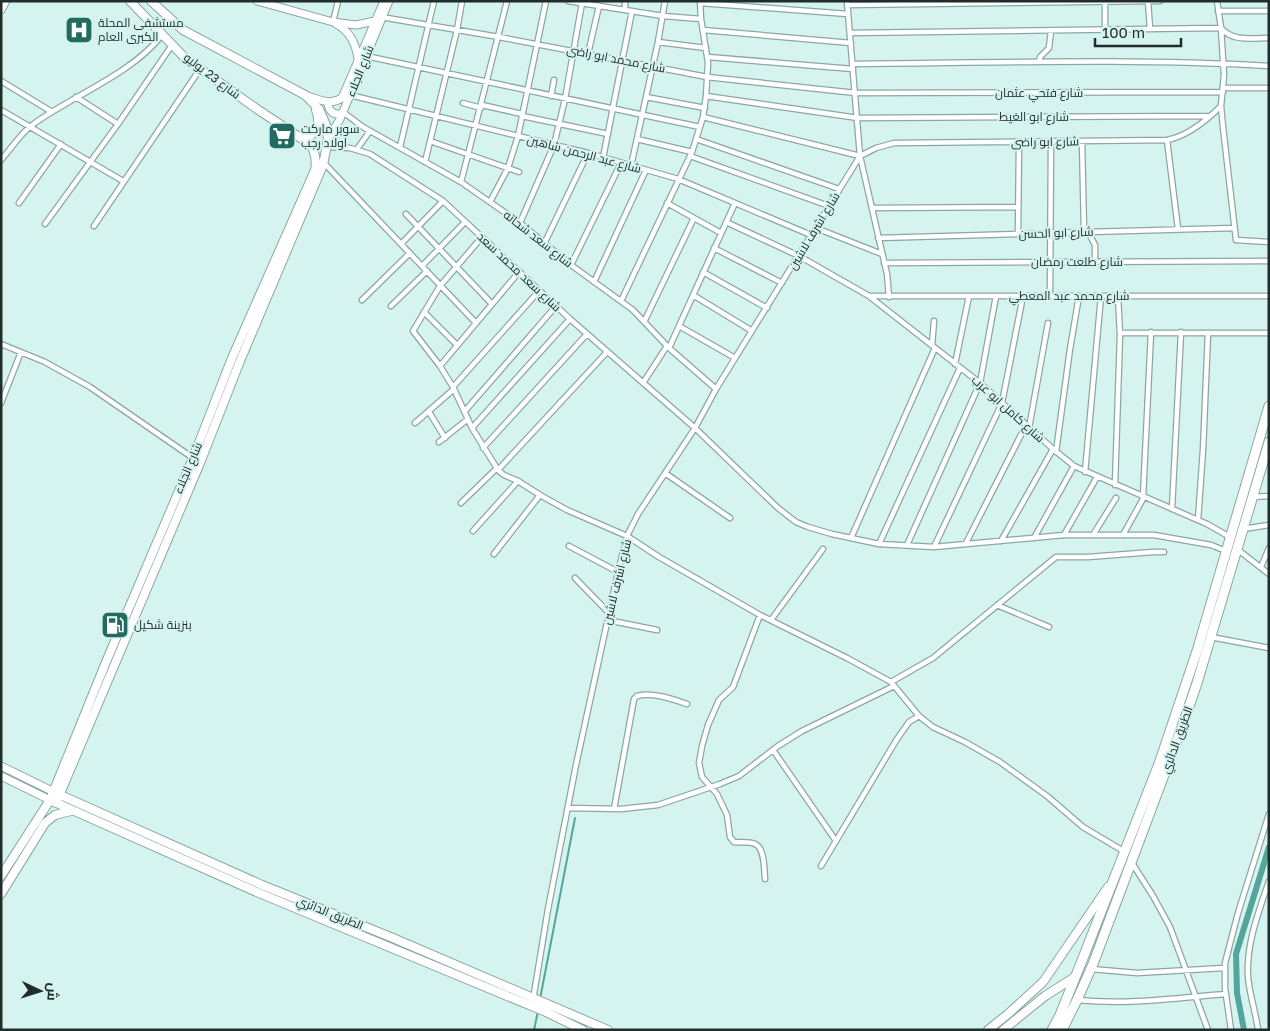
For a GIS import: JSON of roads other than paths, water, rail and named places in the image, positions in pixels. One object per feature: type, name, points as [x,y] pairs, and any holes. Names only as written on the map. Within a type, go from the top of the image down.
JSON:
[{"type":"highway","name":"الطريق الدائري","points":[[1232,550],[1232,538],[1267,419],[1269,406]]},
{"type":"highway","name":"الطريق الدائري","points":[[1062,1030],[1090,970],[1182,727],[1206,636],[1232,550],[1243,529],[1269,442]]},
{"type":"highway","name":"الطريق الدائري","points":[[1052,1030],[1060,1015],[1125,852],[1206,636]]},
{"type":"main road","name":"شارع 23 يوليو","points":[[130,1],[172,45],[200,69],[256,109],[303,139]]},
{"type":"main road","name":"شارع 23 يوليو","points":[[151,1],[184,30],[306,95],[312,101]]},
{"type":"main road","points":[[303,139],[308,138],[315,132],[318,123],[317,113],[312,101]]},
{"type":"main road","name":"شارع الجلاء","points":[[53,802],[232,358],[324,162],[328,143],[323,114],[312,101]]},
{"type":"main road","name":"شارع الجلاء","points":[[110,663],[200,463],[269,282],[315,170],[314,152],[311,145],[303,139]]},
{"type":"main road","name":"الطريق الدائري","points":[[57,793],[262,885],[533,998],[583,1030]]},
{"type":"main road","points":[[1,876],[53,802]]},
{"type":"main road","name":"الطريق الدائري","points":[[53,802],[259,893],[532,1007],[548,1008],[608,1030]]},
{"type":"main road","points":[[1,894],[45,823],[55,815],[73,811]]},
{"type":"main road","name":"الطريق الدائري","points":[[988,1030],[1047,977],[1115,877]]},
{"type":"main road","points":[[1003,1030],[1044,996],[1075,977]]},
{"type":"street","points":[[1,10],[6,1]]},
{"type":"street","points":[[257,1],[333,22],[356,25],[378,18]]},
{"type":"street","points":[[333,22],[338,1]]},
{"type":"street","name":"شارع الجلاء","points":[[328,143],[343,113],[366,56],[384,1]]},
{"type":"street","name":"شارع الجلاء","points":[[306,95],[328,102],[342,98],[378,18],[389,1]]},
{"type":"street","points":[[400,146],[434,1]]},
{"type":"street","points":[[425,162],[457,30],[462,1]]},
{"type":"street","points":[[461,182],[507,1]]},
{"type":"street","points":[[490,202],[508,168],[518,136],[546,1]]},
{"type":"street","points":[[568,1],[663,16],[701,19]]},
{"type":"street","points":[[625,1],[625,10]]},
{"type":"street","points":[[632,166],[665,1]]},
{"type":"street","points":[[1148,1],[1150,29]]},
{"type":"street","points":[[888,297],[884,263],[860,156],[847,3],[1160,1]]},
{"type":"street","points":[[1217,1],[1223,64],[1221,106],[1236,240],[1269,242]]},
{"type":"street","points":[[621,301],[691,154],[703,117],[708,57],[700,2],[848,14]]},
{"type":"street","points":[[1105,2],[1105,30]]},
{"type":"street","points":[[520,223],[554,145],[560,124],[582,3]]},
{"type":"street","points":[[588,54],[599,6]]},
{"type":"street","points":[[603,158],[632,11]]},
{"type":"street","points":[[1218,11],[1269,11]]},
{"type":"street","name":"شارع محمد ابو راضى","points":[[378,18],[428,24],[707,77],[856,93]]},
{"type":"street","points":[[333,22],[351,37],[358,60]]},
{"type":"street","points":[[850,33],[1221,28]]},
{"type":"street","points":[[1221,28],[1226,34],[1236,37],[1269,38]]},
{"type":"street","points":[[703,30],[851,43]]},
{"type":"street","points":[[1039,62],[1040,57],[1049,48],[1051,31]]},
{"type":"street","points":[[1,160],[4,153],[30,126],[132,64],[153,47],[162,35]]},
{"type":"street","points":[[658,42],[706,48]]},
{"type":"street","points":[[45,224],[118,124],[172,45]]},
{"type":"street","points":[[366,56],[700,127]]},
{"type":"street","points":[[708,57],[853,66],[1039,62],[1269,66]]},
{"type":"street","points":[[94,226],[200,69]]},
{"type":"street","points":[[551,96],[554,80]]},
{"type":"street","points":[[1,81],[52,112]]},
{"type":"street","name":"شارع فتحي عثمان","points":[[856,93],[1269,88]]},
{"type":"street","name":"شارع عبد الرحمن شاهين","points":[[350,95],[588,153],[678,179],[812,235]]},
{"type":"street","name":"شارع ابو الغيط","points":[[706,96],[858,118],[1211,116]]},
{"type":"street","points":[[76,97],[118,124]]},
{"type":"street","points":[[646,97],[705,108]]},
{"type":"street","points":[[328,102],[332,112],[335,114],[343,113]]},
{"type":"street","points":[[463,103],[608,134]]},
{"type":"street","name":"شارع ابو راضى","points":[[860,156],[876,148],[894,144],[1167,140],[1185,134],[1211,116],[1221,106]]},
{"type":"street","points":[[1,110],[123,181]]},
{"type":"street","name":"شارع سعد شحاته","points":[[343,113],[356,123],[400,146],[461,182],[520,223],[544,244],[645,320],[668,347],[716,389]]},
{"type":"street","points":[[703,117],[860,156]]},
{"type":"street","points":[[357,149],[370,131]]},
{"type":"street","points":[[637,139],[691,154],[829,206]]},
{"type":"street","points":[[696,139],[839,189]]},
{"type":"street","points":[[1167,140],[1178,229]]},
{"type":"street","points":[[430,141],[519,172]]},
{"type":"street","points":[[1082,141],[1086,232],[1095,245],[1095,262]]},
{"type":"street","points":[[1050,296],[1051,142]]},
{"type":"street","name":"شارع سعد محمد سعد","points":[[328,143],[357,149],[377,158],[443,201],[586,334],[695,428],[778,508],[796,522],[808,528],[879,544],[934,547],[1064,535],[1154,535],[1232,550]]},
{"type":"street","points":[[1018,234],[1019,143]]},
{"type":"street","points":[[19,203],[61,144]]},
{"type":"street","points":[[544,244],[588,153]]},
{"type":"street","name":"شارع اشرف لاشين","points":[[532,1007],[568,808],[607,620],[627,536],[638,514],[695,428],[716,389],[860,156]]},
{"type":"street","points":[[324,162],[476,323]]},
{"type":"street","points":[[571,264],[621,163]]},
{"type":"street","points":[[594,282],[646,170]]},
{"type":"street","points":[[401,244],[443,201]]},
{"type":"street","points":[[668,203],[721,233]]},
{"type":"street","points":[[644,383],[668,347],[679,326],[734,203]]},
{"type":"street","points":[[872,208],[1018,207]]},
{"type":"street","points":[[406,214],[492,304]]},
{"type":"street","points":[[645,320],[694,218]]},
{"type":"street","points":[[422,266],[465,222]]},
{"type":"street","name":"شارع كامل ابو عرب","points":[[726,222],[799,256],[869,296],[980,383],[1054,451],[1074,466],[1097,478],[1198,520],[1232,538]]},
{"type":"street","points":[[816,228],[882,254]]},
{"type":"street","name":"شارع ابو الحسن","points":[[878,238],[1234,228]]},
{"type":"street","points":[[482,237],[440,286],[413,329],[413,333],[440,366],[454,388],[472,428],[498,469],[511,479],[518,481],[567,510],[627,536],[659,557],[760,615],[847,658],[892,684],[919,716],[933,727],[965,742],[1005,766],[1047,796],[1083,827],[1125,852]]},
{"type":"street","points":[[714,248],[782,284]]},
{"type":"street","points":[[362,300],[410,253]]},
{"type":"street","name":"شارع طلعت رمضان","points":[[884,263],[1269,261]]},
{"type":"street","points":[[391,306],[427,271]]},
{"type":"street","points":[[440,366],[519,272]]},
{"type":"street","points":[[703,272],[766,308]]},
{"type":"street","points":[[416,423],[454,388],[539,291]]},
{"type":"street","points":[[693,295],[752,330]]},
{"type":"street","name":"شارع محمد عبد المعطي","points":[[869,296],[1269,296]]},
{"type":"street","points":[[955,364],[968,296]]},
{"type":"street","points":[[907,545],[980,383],[996,296]]},
{"type":"street","points":[[934,547],[1002,404],[1023,296]]},
{"type":"street","points":[[1001,541],[1054,451],[1079,296]]},
{"type":"street","points":[[1084,472],[1101,296]]},
{"type":"street","points":[[1115,485],[1120,333],[1118,296]]},
{"type":"street","points":[[465,411],[556,306]]},
{"type":"street","points":[[424,312],[457,345]]},
{"type":"street","points":[[472,428],[570,319]]},
{"type":"street","points":[[851,538],[934,347],[934,321]]},
{"type":"street","points":[[966,543],[1027,426],[1048,323]]},
{"type":"street","points":[[679,326],[735,358]]},
{"type":"street","points":[[1124,535],[1143,497],[1152,332]]},
{"type":"street","points":[[1172,509],[1181,332]]},
{"type":"street","points":[[1120,333],[1269,333]]},
{"type":"street","points":[[1198,520],[1208,333]]},
{"type":"street","points":[[483,448],[586,334]]},
{"type":"street","points":[[1,344],[45,362],[90,387],[193,458]]},
{"type":"street","points":[[1,403],[21,352]]},
{"type":"street","points":[[461,503],[498,469],[607,352]]},
{"type":"street","points":[[879,544],[960,368]]},
{"type":"street","points":[[428,412],[445,438]]},
{"type":"street","points":[[439,442],[468,419]]},
{"type":"street","points":[[1034,538],[1074,466]]},
{"type":"street","points":[[665,474],[730,518]]},
{"type":"street","points":[[1064,535],[1097,478]]},
{"type":"street","points":[[474,531],[518,481]]},
{"type":"street","points":[[494,554],[540,495]]},
{"type":"street","points":[[1253,497],[1269,496]]},
{"type":"street","points":[[1093,535],[1116,498]]},
{"type":"street","points":[[1243,529],[1269,525]]},
{"type":"street","points":[[569,546],[618,572]]},
{"type":"street","points":[[1260,568],[1269,548]]},
{"type":"street","points":[[771,620],[823,549]]},
{"type":"street","points":[[1232,550],[1269,574]]},
{"type":"street","points":[[568,808],[614,809],[658,805],[710,788],[739,776],[802,731],[892,684],[933,658],[1056,557],[1164,552]]},
{"type":"street","points":[[575,578],[609,613]]},
{"type":"street","points":[[997,605],[1050,627]]},
{"type":"street","points":[[760,615],[733,687],[719,700],[708,725],[699,763],[702,777],[716,794],[727,815],[730,837],[734,842],[757,844],[761,849],[764,879]]},
{"type":"street","points":[[607,620],[657,630]]},
{"type":"street","points":[[1206,636],[1269,648]]},
{"type":"street","points":[[614,809],[636,696],[664,697],[687,704]]},
{"type":"street","points":[[821,866],[897,739],[909,722],[919,716]]},
{"type":"street","points":[[773,750],[836,841]]},
{"type":"street","points":[[1,766],[57,793]]},
{"type":"street","points":[[1,776],[53,802]]},
{"type":"street","points":[[1231,1030],[1224,968],[1238,913],[1269,814]]},
{"type":"street","points":[[1132,862],[1170,927],[1208,1030]]},
{"type":"street","points":[[1258,1030],[1248,978],[1248,966],[1256,922],[1269,881]]},
{"type":"street","points":[[1090,970],[1136,973],[1224,968]]},
{"type":"street","points":[[1077,1000],[1123,1003],[1226,994]]},
{"type":"waterway","points":[[540,999],[575,818]]},
{"type":"waterway","points":[[1244,1030],[1237,993],[1236,954],[1269,847]]},
{"type":"waterway","points":[[534,1030],[538,1011]]},
{"type":"place","name":"مستشفى المحلة الكبرى العام","points":[[79,30]]},
{"type":"place","name":"سوبر ماركت اولاد رجب","points":[[282,136]]},
{"type":"place","name":"بنزينة شكيل","points":[[115,625]]}]
